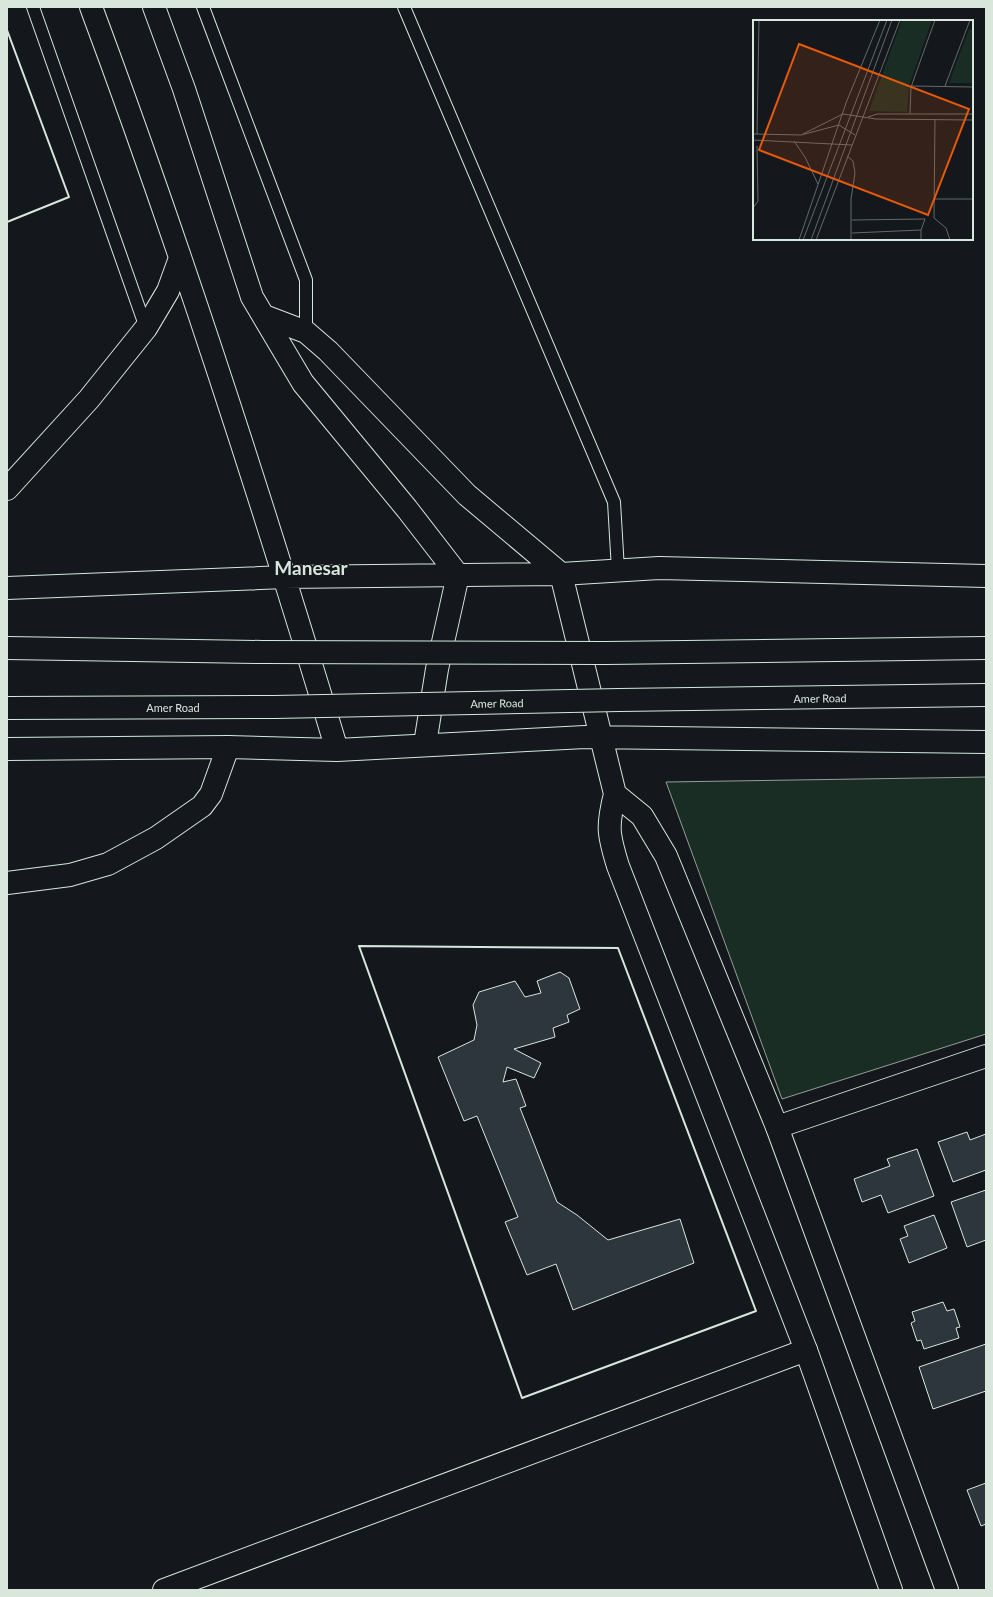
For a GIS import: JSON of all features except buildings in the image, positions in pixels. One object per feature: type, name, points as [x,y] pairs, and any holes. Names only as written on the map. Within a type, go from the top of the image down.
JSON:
[{"type":"main road","points":[[91,7],[127,102],[180,258],[285,578],[337,750]]},
{"type":"main road","points":[[154,7],[184,89],[252,297],[303,383],[458,575]]},
{"type":"main road","points":[[7,489],[89,399],[146,328],[168,291],[180,258]]},
{"type":"main road","points":[[264,316],[306,332],[328,351],[467,495],[561,574],[615,794],[608,820],[610,843],[806,1350],[891,1590]]},
{"type":"main road","points":[[7,588],[285,578],[561,574],[659,568],[986,576]]},
{"type":"main road","points":[[425,744],[437,669],[458,575]]},
{"type":"main road","points":[[7,648],[262,652],[606,653],[986,648]]},
{"type":"main road","name":"Amer Road","points":[[7,708],[274,707],[986,695]]},
{"type":"main road","points":[[7,749],[228,748],[337,750],[425,744],[601,737],[986,742]]},
{"type":"main road","points":[[7,883],[70,875],[108,864],[156,838],[202,806],[211,794],[228,748]]},
{"type":"main road","points":[[615,794],[642,816],[666,856],[777,1127],[947,1590]]},
{"type":"main road","points":[[777,1127],[986,1056]]},
{"type":"main road","points":[[164,1590],[806,1350]]},
{"type":"lane","points":[[33,7],[146,328]]},
{"type":"lane","points":[[203,7],[306,280],[306,332]]},
{"type":"lane","points":[[404,7],[614,502],[618,570]]},
{"type":"green space","points":[[986,777],[986,1034],[782,1099],[666,782]]},
{"type":"wall","points":[[7,30],[69,197],[7,222]]},
{"type":"wall","points":[[359,946],[618,948],[756,1311],[522,1398],[359,946]]},
{"type":"district","name":"Manesar","points":[[311,567]]}]
